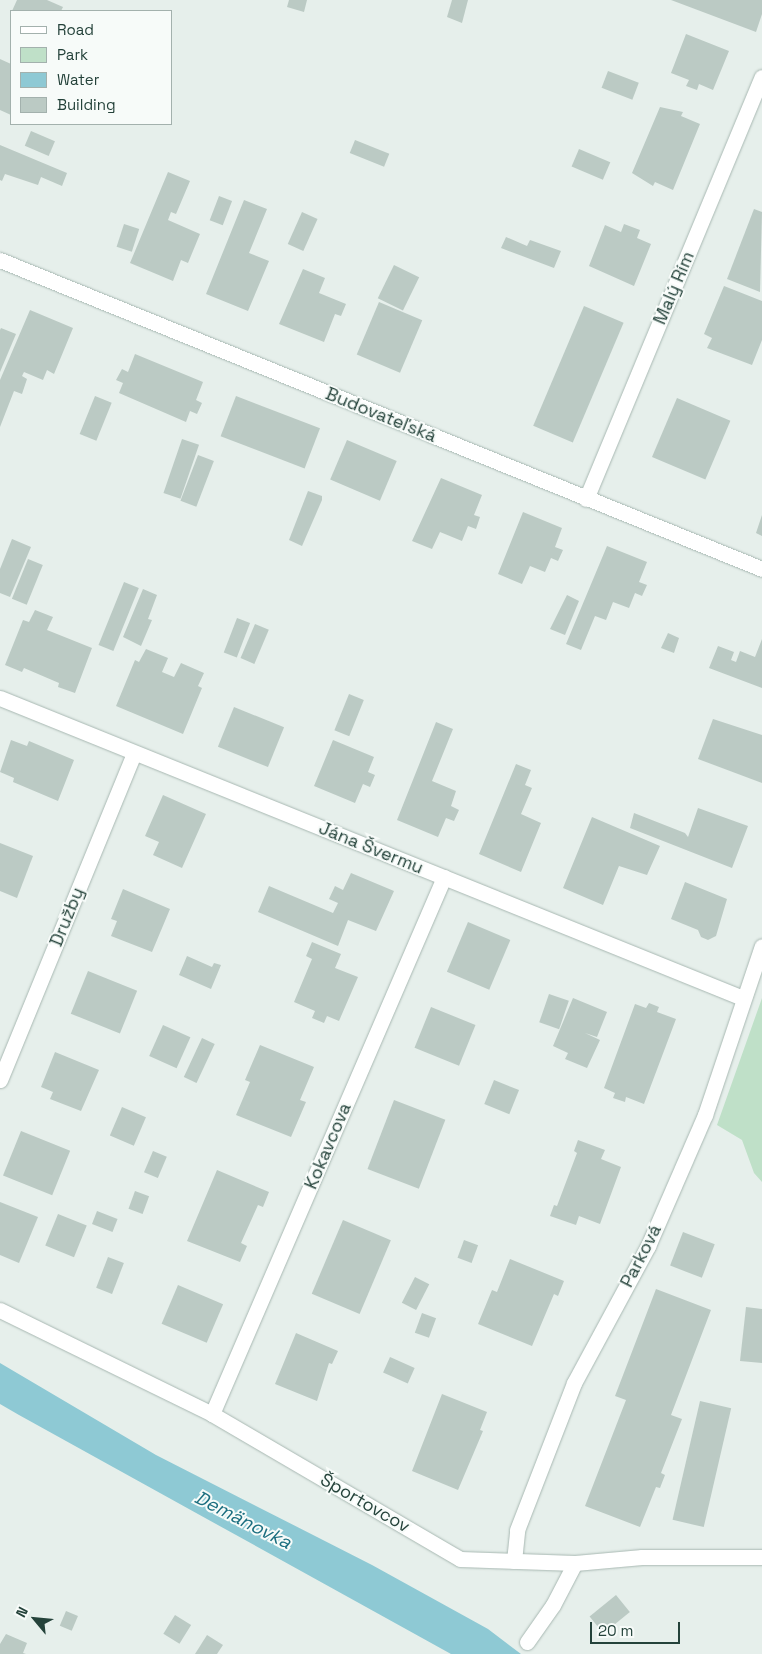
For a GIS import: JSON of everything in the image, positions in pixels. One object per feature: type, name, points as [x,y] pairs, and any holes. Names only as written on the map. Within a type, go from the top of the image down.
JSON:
[{"type":"street","name":"Malý Rím","points":[[586,499],[762,78]]},
{"type":"street","name":"Budovateľská","points":[[0,260],[762,569]]},
{"type":"street","name":"Jána Švermu","points":[[0,698],[743,998]]},
{"type":"street","name":"Družby","points":[[0,1080],[134,753]]},
{"type":"street","name":"Kokavcova","points":[[212,1414],[444,877]]},
{"type":"street","name":"Parková","points":[[514,1561],[517,1530],[574,1383],[648,1246],[705,1115],[762,946]]},
{"type":"street","name":"Športovcov","points":[[0,1310],[212,1414],[460,1559],[575,1563],[642,1557],[762,1557]]},
{"type":"street","points":[[527,1642],[553,1605],[575,1563]]},
{"type":"green space","points":[[762,998],[762,1182],[754,1173],[742,1140],[717,1125]]},
{"type":"water","name":"Demänovka","points":[[0,1363],[156,1455],[372,1565],[488,1629],[521,1654],[451,1654],[19,1415],[0,1404]]},
{"type":"building","points":[[17,0],[47,0],[63,7],[62,10],[12,10]]},
{"type":"building","points":[[289,0],[307,0],[304,12],[287,7]]},
{"type":"building","points":[[452,0],[468,0],[462,23],[447,17]]},
{"type":"building","points":[[671,0],[762,0],[762,14],[756,32]]},
{"type":"building","points":[[686,34],[729,51],[713,90],[699,84],[697,90],[686,86],[689,80],[671,73]]},
{"type":"building","points":[[0,59],[10,64],[10,115],[0,110]]},
{"type":"building","points":[[608,71],[639,83],[632,100],[602,88]]},
{"type":"building","points":[[660,107],[683,112],[681,116],[700,124],[673,190],[655,182],[653,186],[632,173]]},
{"type":"building","points":[[31,131],[55,141],[49,156],[25,146]]},
{"type":"building","points":[[355,140],[389,154],[384,167],[350,153]]},
{"type":"building","points":[[0,145],[67,173],[62,186],[41,177],[38,185],[5,174],[2,181],[0,180]]},
{"type":"building","points":[[579,149],[610,162],[603,180],[572,166]]},
{"type":"building","points":[[168,172],[190,181],[176,214],[171,212],[168,220],[200,234],[188,263],[181,260],[173,281],[130,263]]},
{"type":"building","points":[[219,196],[232,201],[223,225],[210,220]]},
{"type":"building","points":[[244,200],[267,209],[249,253],[269,261],[248,311],[206,294]]},
{"type":"building","points":[[754,209],[762,212],[760,292],[727,279]]},
{"type":"building","points":[[302,212],[318,219],[303,251],[288,244]]},
{"type":"building","points":[[124,224],[139,229],[132,252],[117,247]]},
{"type":"building","points":[[624,224],[640,230],[637,238],[651,244],[634,286],[589,266],[605,225],[621,232]]},
{"type":"building","points":[[506,237],[527,246],[530,240],[561,251],[554,268],[501,248]]},
{"type":"building","points":[[394,265],[419,277],[403,311],[378,298]]},
{"type":"building","points":[[303,269],[325,278],[319,293],[346,304],[341,316],[335,314],[324,342],[279,324]]},
{"type":"building","points":[[724,286],[762,301],[762,340],[752,365],[707,348],[712,338],[704,334]]},
{"type":"building","points":[[379,302],[422,320],[400,373],[357,354]]},
{"type":"building","points":[[584,306],[624,323],[573,442],[533,426]]},
{"type":"building","points":[[30,310],[73,328],[54,374],[47,370],[43,380],[24,372],[22,376],[27,379],[22,394],[14,391],[0,427],[0,380]]},
{"type":"building","points":[[1,328],[16,334],[0,372],[0,330]]},
{"type":"building","points":[[135,354],[203,382],[196,400],[202,403],[197,414],[190,411],[186,422],[119,393],[123,383],[116,380],[122,369],[128,372]]},
{"type":"building","points":[[95,396],[112,403],[96,441],[80,434]]},
{"type":"building","points":[[236,396],[320,428],[305,468],[221,436]]},
{"type":"building","points":[[677,398],[730,421],[705,480],[652,457]]},
{"type":"building","points":[[182,439],[199,445],[180,499],[163,493]]},
{"type":"building","points":[[347,440],[397,461],[380,501],[330,480]]},
{"type":"building","points":[[198,455],[214,461],[196,507],[180,501]]},
{"type":"building","points":[[441,478],[482,495],[474,515],[480,517],[476,529],[468,526],[462,541],[440,532],[432,549],[412,541]]},
{"type":"building","points":[[308,491],[322,496],[322,500],[302,546],[289,540]]},
{"type":"building","points":[[523,512],[562,528],[555,547],[563,550],[558,561],[551,558],[545,572],[530,566],[522,584],[498,574]]},
{"type":"building","points":[[762,515],[762,536],[756,533]]},
{"type":"building","points":[[12,539],[31,547],[10,597],[0,593],[0,569]]},
{"type":"building","points":[[607,546],[647,562],[639,582],[647,585],[642,596],[635,593],[629,608],[613,602],[606,620],[595,616],[581,650],[566,644]]},
{"type":"building","points":[[28,559],[43,565],[27,605],[12,599]]},
{"type":"building","points":[[124,582],[139,588],[113,651],[99,645]]},
{"type":"building","points":[[143,589],[157,595],[148,619],[152,620],[141,646],[123,637]]},
{"type":"building","points":[[567,595],[579,601],[565,635],[550,629]]},
{"type":"building","points":[[35,610],[53,617],[47,630],[92,648],[75,693],[58,687],[59,683],[24,668],[22,672],[5,665],[23,620],[29,622]]},
{"type":"building","points":[[237,618],[250,623],[237,658],[224,653]]},
{"type":"building","points":[[255,624],[269,630],[254,664],[241,658]]},
{"type":"building","points":[[668,633],[679,638],[674,653],[661,648]]},
{"type":"building","points":[[762,639],[762,688],[709,668],[718,646],[734,652],[731,660],[736,662],[740,651],[755,657]]},
{"type":"building","points":[[146,649],[168,658],[162,672],[174,677],[181,663],[204,673],[198,686],[202,688],[183,734],[116,706],[135,660],[139,662]]},
{"type":"building","points":[[349,694],[364,700],[349,736],[334,730]]},
{"type":"building","points":[[234,707],[284,727],[268,767],[218,747]]},
{"type":"building","points":[[713,719],[762,735],[762,783],[698,759]]},
{"type":"building","points":[[436,722],[453,729],[432,781],[456,791],[451,806],[459,810],[454,821],[446,818],[438,837],[397,820]]},
{"type":"building","points":[[11,740],[27,746],[29,741],[74,760],[58,801],[13,782],[14,778],[0,772]]},
{"type":"building","points":[[333,740],[374,757],[368,772],[375,775],[370,787],[363,784],[355,803],[314,786]]},
{"type":"building","points":[[516,764],[531,770],[525,785],[532,788],[521,814],[541,823],[521,872],[479,854]]},
{"type":"building","points":[[163,795],[206,814],[182,868],[153,855],[159,842],[145,836]]},
{"type":"building","points":[[698,808],[748,826],[732,868],[630,828],[634,813],[685,833],[688,837]]},
{"type":"building","points":[[592,817],[660,846],[647,875],[619,866],[603,905],[563,888]]},
{"type":"building","points":[[0,843],[33,856],[17,898],[0,891]]},
{"type":"building","points":[[351,873],[394,891],[376,931],[348,920],[338,946],[258,912],[269,886],[333,913],[338,903],[329,899],[335,886],[343,890]]},
{"type":"building","points":[[685,882],[727,899],[716,936],[708,940],[701,937],[698,930],[671,919]]},
{"type":"building","points":[[123,889],[170,909],[152,952],[111,936],[117,921],[111,919]]},
{"type":"building","points":[[468,922],[510,940],[489,990],[447,972]]},
{"type":"building","points":[[312,942],[341,954],[335,968],[358,977],[339,1021],[327,1016],[324,1023],[312,1018],[315,1011],[294,1002],[312,959],[306,956]]},
{"type":"building","points":[[187,956],[212,967],[214,963],[221,965],[211,989],[179,975]]},
{"type":"building","points":[[88,971],[137,991],[120,1034],[71,1014]]},
{"type":"building","points":[[549,994],[569,1001],[559,1029],[539,1022]]},
{"type":"building","points":[[573,998],[607,1012],[597,1037],[585,1033],[600,1040],[587,1068],[565,1059],[568,1053],[553,1046]]},
{"type":"building","points":[[649,1003],[659,1007],[657,1012],[676,1019],[644,1104],[626,1097],[625,1102],[613,1098],[615,1093],[604,1088],[635,1004],[646,1008]]},
{"type":"building","points":[[431,1007],[476,1025],[459,1066],[415,1048]]},
{"type":"building","points":[[163,1025],[190,1037],[177,1068],[149,1056]]},
{"type":"building","points":[[202,1038],[215,1044],[197,1083],[184,1077]]},
{"type":"building","points":[[260,1045],[314,1067],[300,1100],[306,1102],[291,1137],[236,1115],[250,1082],[245,1080]]},
{"type":"building","points":[[55,1052],[99,1070],[81,1111],[50,1099],[53,1092],[41,1087]]},
{"type":"building","points":[[494,1080],[519,1090],[509,1114],[484,1104]]},
{"type":"building","points":[[394,1100],[445,1120],[419,1189],[367,1169]]},
{"type":"building","points":[[122,1107],[146,1117],[134,1146],[110,1136]]},
{"type":"building","points":[[21,1131],[70,1151],[52,1195],[3,1176]]},
{"type":"building","points":[[578,1140],[605,1150],[601,1159],[621,1167],[600,1224],[579,1216],[576,1225],[550,1216],[554,1205],[557,1206],[577,1153],[574,1151]]},
{"type":"building","points":[[153,1151],[167,1157],[158,1178],[144,1172]]},
{"type":"building","points":[[217,1170],[269,1192],[263,1207],[258,1205],[241,1243],[247,1246],[240,1262],[187,1241]]},
{"type":"building","points":[[135,1191],[149,1196],[143,1214],[129,1209]]},
{"type":"building","points":[[0,1202],[38,1217],[19,1263],[0,1255]]},
{"type":"building","points":[[97,1211],[118,1219],[113,1232],[92,1224]]},
{"type":"building","points":[[58,1214],[87,1226],[74,1257],[45,1246]]},
{"type":"building","points":[[343,1220],[391,1240],[360,1314],[312,1294]]},
{"type":"building","points":[[683,1232],[715,1244],[702,1278],[670,1266]]},
{"type":"building","points":[[464,1240],[478,1245],[472,1263],[458,1258]]},
{"type":"building","points":[[108,1257],[124,1263],[112,1294],[96,1288]]},
{"type":"building","points":[[510,1259],[564,1281],[558,1296],[554,1294],[532,1346],[478,1324],[492,1290],[497,1292]]},
{"type":"building","points":[[415,1277],[429,1284],[416,1310],[402,1303]]},
{"type":"building","points":[[178,1285],[223,1304],[207,1343],[162,1324]]},
{"type":"building","points":[[656,1289],[711,1310],[671,1415],[682,1419],[661,1473],[665,1475],[660,1488],[656,1487],[640,1527],[585,1506],[626,1400],[615,1396]]},
{"type":"building","points":[[746,1307],[762,1309],[762,1363],[740,1361]]},
{"type":"building","points":[[422,1313],[436,1318],[429,1338],[415,1333]]},
{"type":"building","points":[[296,1333],[338,1351],[332,1364],[329,1363],[317,1401],[275,1384]]},
{"type":"building","points":[[390,1357],[415,1368],[408,1384],[383,1373]]},
{"type":"building","points":[[442,1394],[487,1412],[480,1430],[483,1431],[458,1490],[412,1471]]},
{"type":"building","points":[[700,1401],[731,1408],[704,1527],[673,1520]]},
{"type":"building","points":[[616,1595],[630,1612],[603,1633],[590,1616]]},
{"type":"building","points":[[66,1611],[78,1616],[72,1631],[60,1626]]},
{"type":"building","points":[[175,1615],[191,1625],[179,1644],[163,1634]]},
{"type":"building","points":[[6,1634],[27,1643],[23,1653],[26,1654],[0,1654],[0,1644]]},
{"type":"building","points":[[207,1635],[223,1645],[217,1654],[195,1654]]}]
